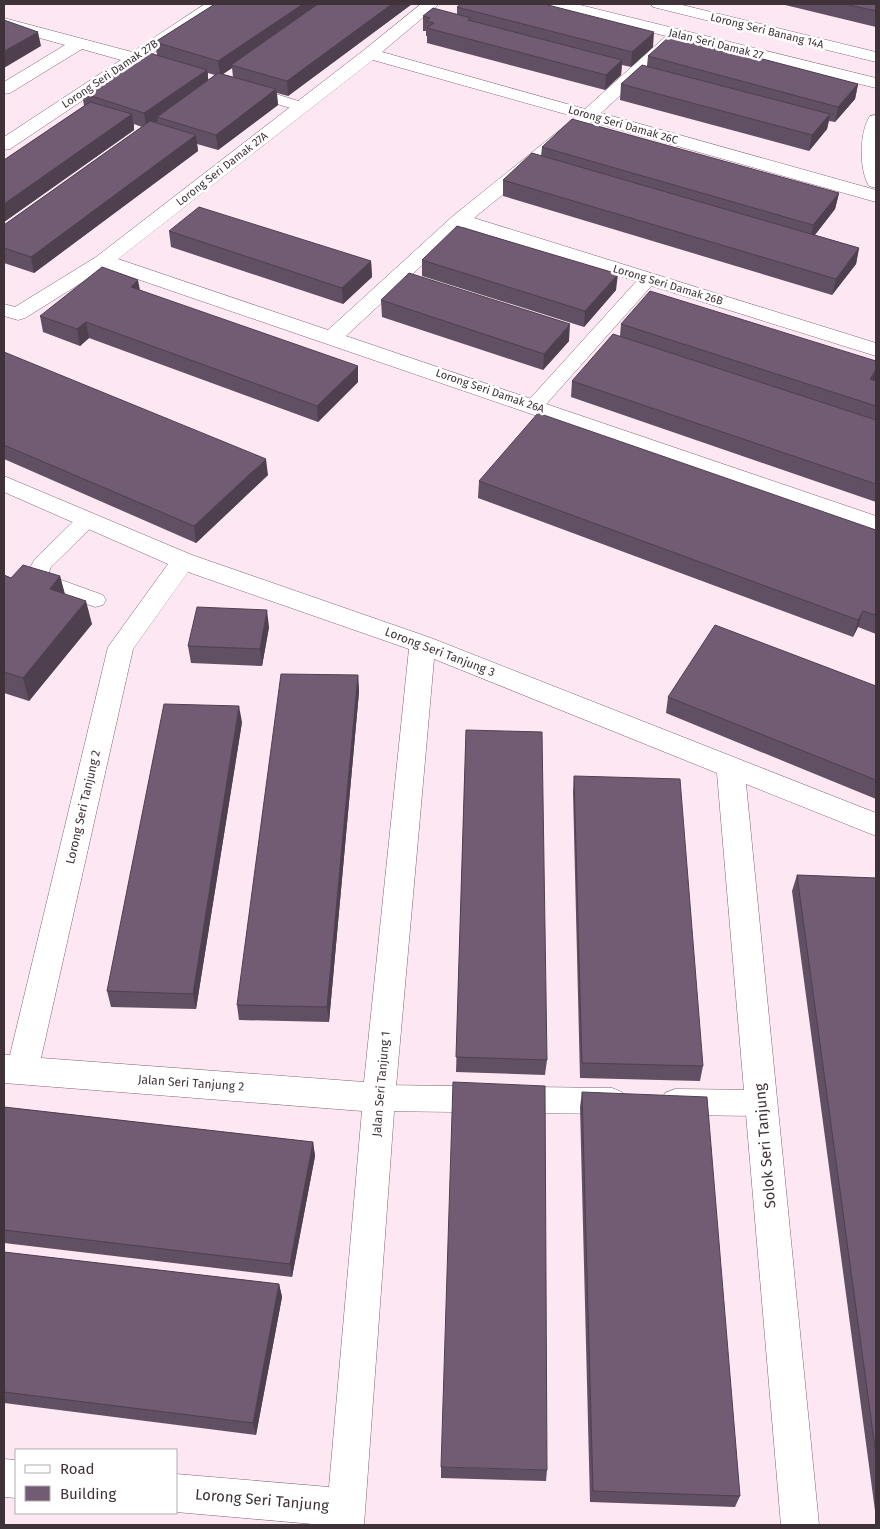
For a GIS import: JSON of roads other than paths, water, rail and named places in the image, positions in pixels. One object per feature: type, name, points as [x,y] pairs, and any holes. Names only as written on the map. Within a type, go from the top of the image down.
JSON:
[{"type":"street","name":"Lorong Seri Damak 27B","points":[[4,145],[216,4]]},
{"type":"street","name":"Lorong Seri Damak 27A","points":[[8,315],[103,261],[370,54],[431,4]]},
{"type":"street","name":"Jalan Seri Damak 27","points":[[557,4],[876,83]]},
{"type":"street","name":"Lorong Seri Banang 14A","points":[[659,4],[876,57]]},
{"type":"street","points":[[4,23],[133,58]]},
{"type":"street","points":[[331,338],[460,220],[588,116],[678,34]]},
{"type":"street","points":[[4,88],[80,43]]},
{"type":"street","name":"Lorong Seri Damak 26C","points":[[370,54],[876,196]]},
{"type":"street","points":[[876,120],[870,156],[876,182]]},
{"type":"street","name":"Lorong Seri Damak 26B","points":[[460,220],[876,350]]},
{"type":"street","name":"Lorong Seri Damak 26A","points":[[103,261],[534,406],[876,524]]},
{"type":"street","name":"Lorong Seri Tanjung 3","points":[[4,483],[183,561],[422,644],[876,825]]},
{"type":"street","name":"Lorong Seri Tanjung 2","points":[[13,1070],[121,647],[183,561]]},
{"type":"street","name":"Jalan Seri Tanjung 1","points":[[346,1516],[379,1098],[422,644]]},
{"type":"street","name":"Solok Seri Tanjung","points":[[730,766],[800,1525]]},
{"type":"street","name":"Jalan Seri Tanjung 2","points":[[13,1070],[379,1098]]},
{"type":"street","name":"Lorong Seri Tanjung","points":[[178,1493],[346,1516]]},
{"type":"lane","points":[[133,58],[152,63]]},
{"type":"lane","points":[[237,88],[303,106]]},
{"type":"lane","points":[[534,406],[648,279]]},
{"type":"lane","points":[[87,520],[42,564],[38,573],[45,582],[96,600]]},
{"type":"lane","points":[[379,1098],[761,1103]]}]
